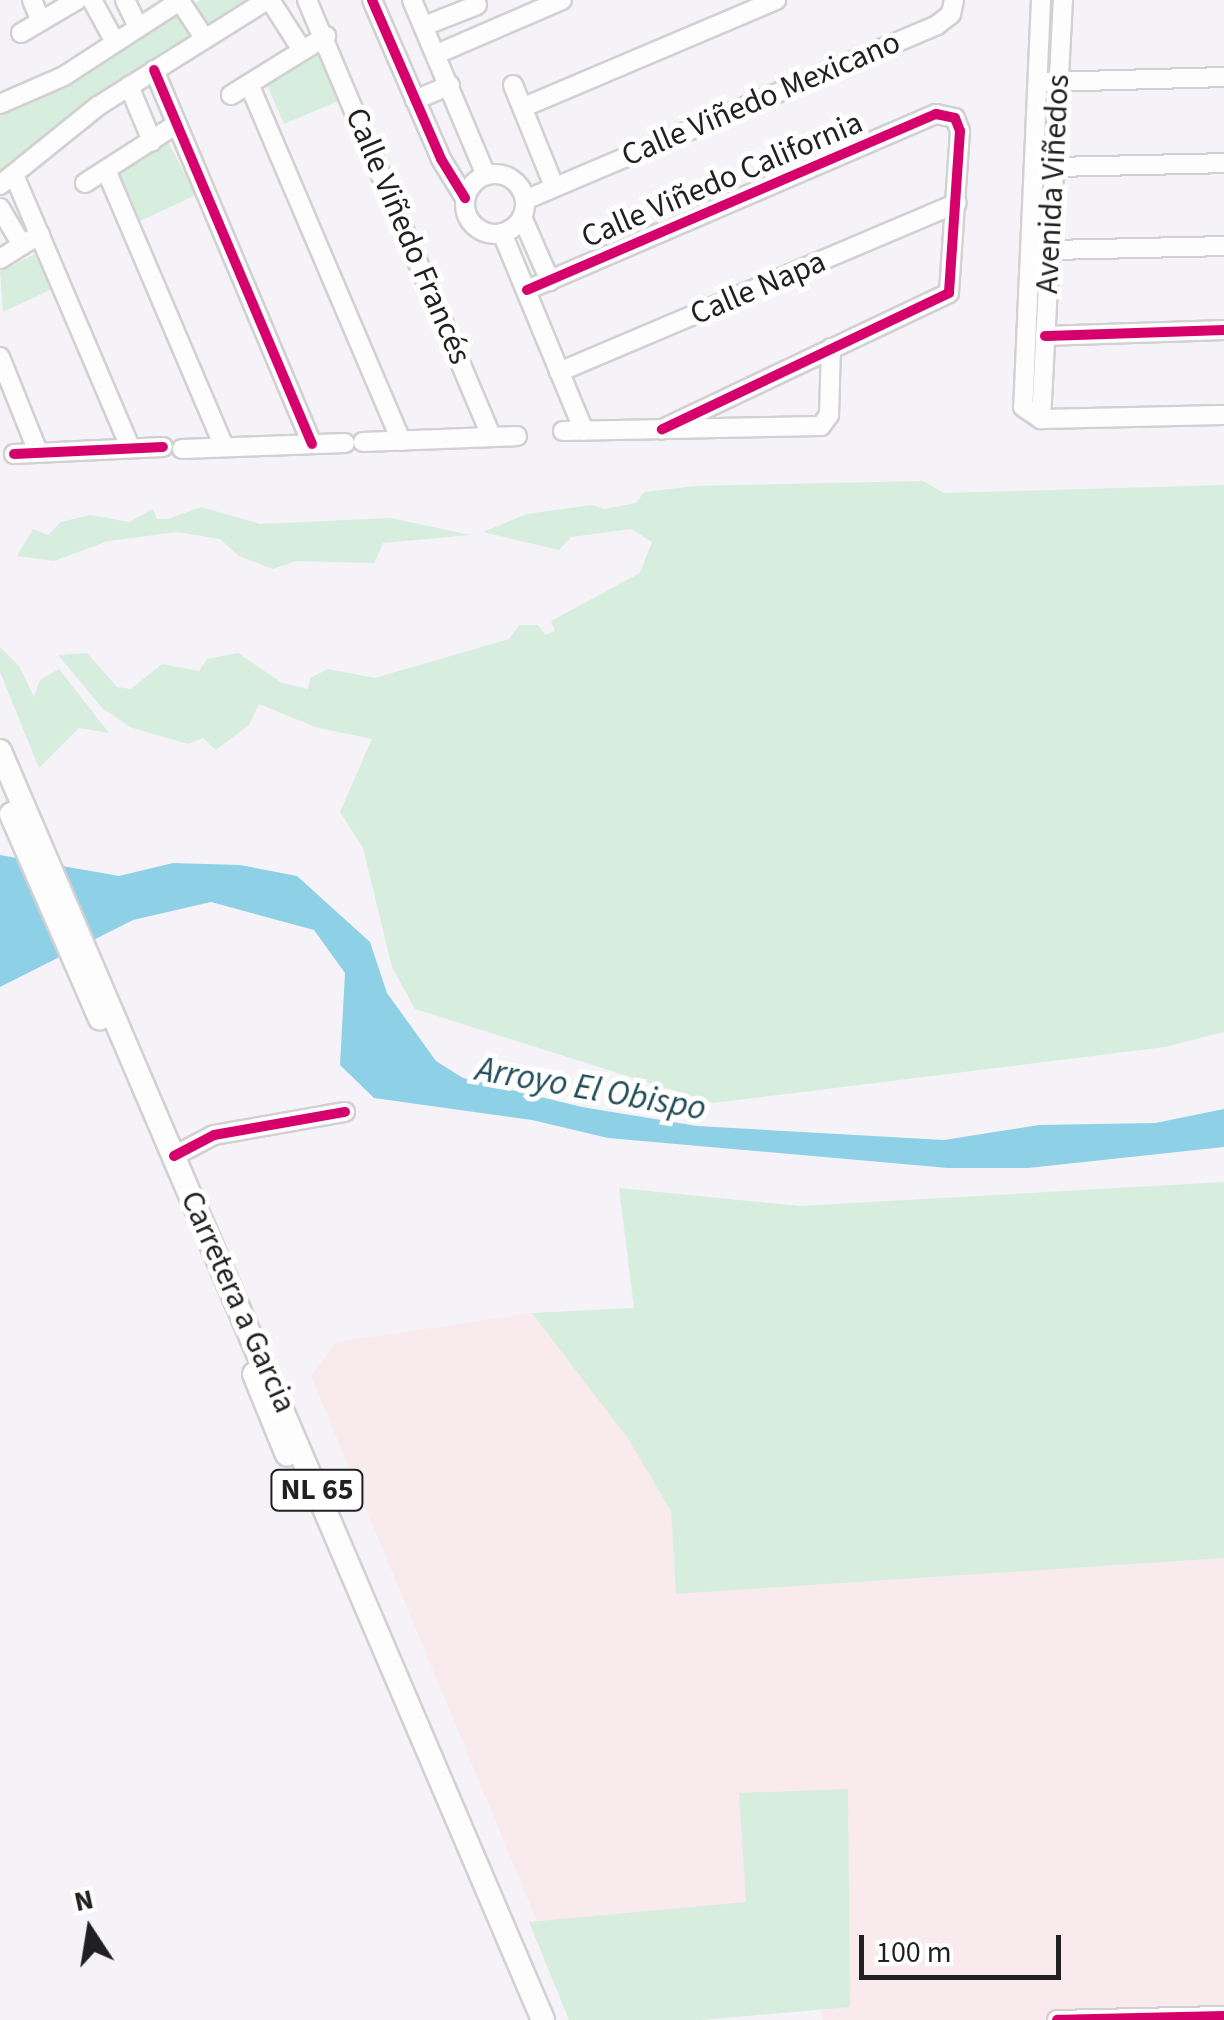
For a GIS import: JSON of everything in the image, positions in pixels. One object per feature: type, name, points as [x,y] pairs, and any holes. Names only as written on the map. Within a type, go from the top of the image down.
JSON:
[{"type":"main road","name":"Carretera a Garcia","points":[[0,751],[9,797],[174,1156],[543,2020]]},
{"type":"main road","name":"Carretera a Garcia","points":[[84,963],[527,2020]]},
{"type":"street","points":[[32,0],[41,21]]},
{"type":"street","points":[[22,33],[77,0]]},
{"type":"street","points":[[92,0],[115,42]]},
{"type":"street","points":[[125,0],[138,28]]},
{"type":"street","points":[[0,104],[64,76],[181,0],[206,39]]},
{"type":"street","points":[[130,447],[40,234],[7,180],[129,86],[268,0],[302,50]]},
{"type":"street","name":"Calle Viñedo Francés","points":[[307,0],[326,36],[491,436]]},
{"type":"street","points":[[372,0],[415,100],[478,228],[502,232],[584,431]]},
{"type":"street","points":[[412,0],[486,175],[522,200],[550,281]]},
{"type":"street","points":[[437,54],[562,0]]},
{"type":"street","points":[[524,107],[776,0]]},
{"type":"street","name":"Calle Viñedo Mexicano","points":[[502,232],[522,200],[551,178],[937,24],[952,14],[954,0]]},
{"type":"street","name":"Avenida Viñedos","points":[[1040,0],[1021,394],[1026,411],[1041,419],[1063,0]]},
{"type":"street","points":[[424,26],[476,3],[487,32]]},
{"type":"street","points":[[231,96],[326,36]]},
{"type":"street","points":[[154,70],[312,444]]},
{"type":"street","points":[[1037,84],[1224,77]]},
{"type":"street","points":[[255,80],[401,441]]},
{"type":"street","points":[[514,85],[551,178]]},
{"type":"street","points":[[129,86],[152,140]]},
{"type":"street","points":[[415,100],[450,86]]},
{"type":"street","name":"Calle Viñedo California","points":[[526,290],[936,114],[955,118],[960,126],[957,203]]},
{"type":"street","points":[[85,184],[177,124]]},
{"type":"street","points":[[1054,167],[1224,163]]},
{"type":"street","points":[[106,170],[224,447]]},
{"type":"street","points":[[466,198],[486,175]]},
{"type":"street","points":[[662,429],[949,293],[957,203]]},
{"type":"street","name":"Calle Napa","points":[[560,372],[957,203]]},
{"type":"street","points":[[0,208],[22,245]]},
{"type":"street","points":[[0,259],[40,234]]},
{"type":"street","points":[[1050,250],[1224,246]]},
{"type":"street","points":[[1045,336],[1224,330]]},
{"type":"street","points":[[564,431],[820,426],[829,415],[831,348]]},
{"type":"street","points":[[0,357],[38,452]]},
{"type":"street","points":[[1041,419],[1224,416]]},
{"type":"street","points":[[182,449],[517,436]]},
{"type":"street","points":[[14,454],[162,446]]},
{"type":"street","points":[[174,1156],[214,1135],[345,1112]]},
{"type":"street","points":[[1057,2020],[1224,2016]]},
{"type":"shaded area","points":[[532,1313],[629,1440],[671,1511],[676,1594],[1224,1558],[1224,2020],[823,2020],[821,2008],[578,2020],[311,1376],[336,1342]]},
{"type":"green space","points":[[200,0],[257,0],[71,115],[0,176],[0,109],[68,82]]},
{"type":"green space","points":[[313,46],[341,100],[284,124],[264,78]]},
{"type":"green space","points":[[166,138],[196,195],[140,221],[117,168]]},
{"type":"green space","points":[[35,254],[52,289],[3,312],[0,271]]},
{"type":"green space","points":[[923,481],[944,493],[1224,485],[1224,1032],[1165,1047],[713,1103],[415,1009],[392,967],[363,848],[340,812],[372,739],[315,727],[259,704],[249,725],[216,750],[203,738],[188,744],[130,727],[103,709],[58,655],[87,653],[117,687],[131,689],[162,664],[199,671],[207,659],[238,653],[282,683],[308,689],[310,678],[328,669],[375,678],[509,639],[519,625],[538,625],[545,635],[555,631],[551,621],[640,573],[652,542],[631,529],[571,537],[559,550],[483,532],[527,514],[592,505],[604,509],[636,503],[644,492],[695,486]]},
{"type":"green space","points":[[201,507],[260,524],[391,518],[470,535],[383,543],[374,563],[296,561],[273,569],[239,556],[220,539],[177,532],[108,541],[54,561],[17,556],[33,529],[48,535],[61,522],[90,515],[129,522],[153,509],[157,519],[168,519]]},
{"type":"green space","points":[[0,647],[19,666],[34,697],[40,680],[59,669],[109,733],[79,728],[39,768],[0,672]]},
{"type":"green space","points":[[1224,1182],[1224,1558],[676,1594],[671,1511],[629,1440],[532,1313],[634,1308],[619,1188],[800,1206]]},
{"type":"green space","points":[[848,1789],[850,2007],[701,2020],[569,2020],[529,1922],[746,1902],[739,1793]]},
{"type":"water","points":[[0,855],[119,876],[173,863],[240,865],[297,876],[370,942],[387,993],[436,1061],[463,1078],[582,1107],[697,1126],[944,1140],[1039,1125],[1155,1123],[1224,1109],[1224,1147],[1028,1168],[948,1168],[608,1138],[532,1120],[374,1098],[340,1065],[345,973],[314,930],[211,902],[133,920],[0,987]]},
{"type":"cycle path","points":[[372,0],[441,159],[465,198]]},
{"type":"cycle path","points":[[154,70],[312,444]]},
{"type":"cycle path","points":[[527,290],[936,114],[955,118],[960,131],[949,293],[662,429]]},
{"type":"cycle path","points":[[1045,336],[1224,330]]},
{"type":"cycle path","points":[[14,454],[163,447]]},
{"type":"cycle path","points":[[174,1156],[214,1135],[345,1112]]},
{"type":"cycle path","points":[[1057,2020],[1224,2016]]},
{"type":"water label","name":"Arroyo El Obispo","points":[[591,1089]]}]
